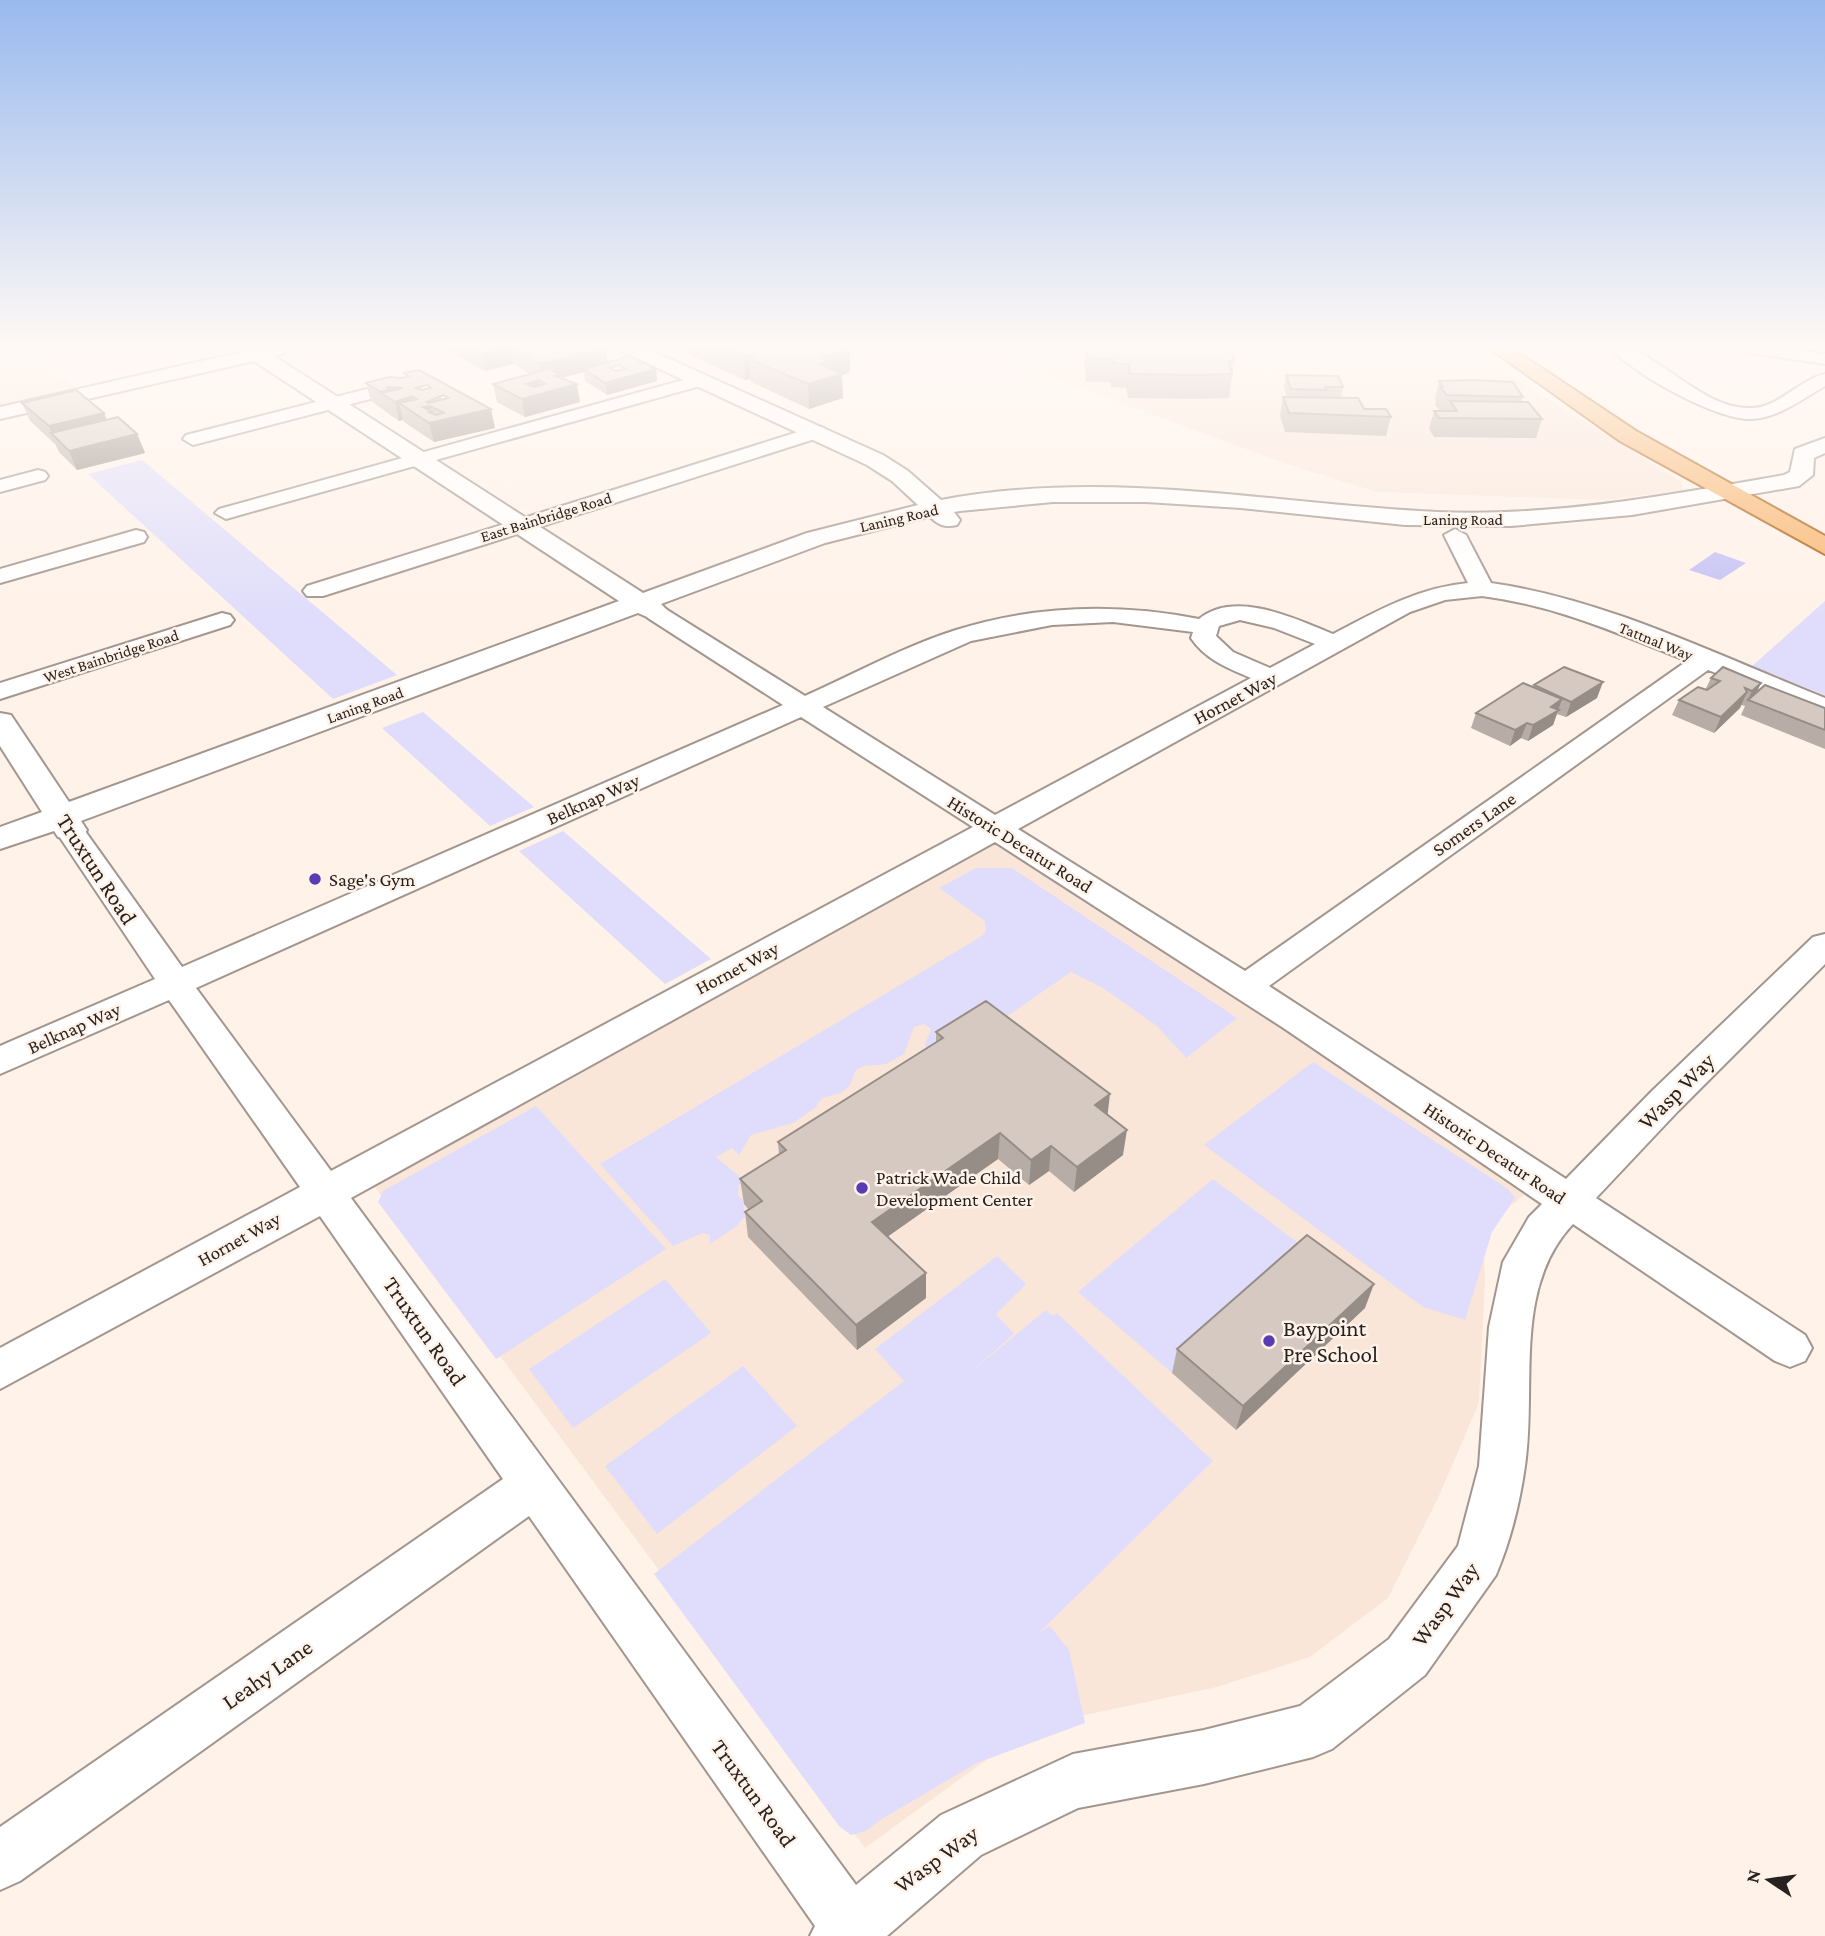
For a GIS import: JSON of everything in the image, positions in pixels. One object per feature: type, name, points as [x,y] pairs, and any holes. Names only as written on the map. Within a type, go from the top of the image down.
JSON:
[{"type":"main road","points":[[1633,437],[1726,491],[1756,496]]},
{"type":"main road","points":[[1665,437],[1756,496],[1825,545]]},
{"type":"main road","points":[[1784,499],[1825,520]]},
{"type":"street","points":[[193,439],[199,437]]},
{"type":"street","name":"Historic Decatur Road","points":[[389,437],[800,707],[996,828],[1244,988],[1790,1348]]},
{"type":"street","points":[[226,513],[495,437]]},
{"type":"street","name":"East Bainbridge Road","points":[[315,591],[800,437]]},
{"type":"street","points":[[828,437],[887,466],[941,515]]},
{"type":"street","name":"Laning Road","points":[[941,515],[1167,509],[1373,530],[1455,535],[1592,530],[1756,496],[1800,477],[1803,454],[1825,445]]},
{"type":"street","points":[[0,486],[38,476]]},
{"type":"street","name":"Laning Road","points":[[0,856],[66,823],[649,608],[835,545],[984,501],[1128,495],[1211,498],[1400,518],[1513,520],[1610,511],[1726,491]]},
{"type":"street","name":"Laning Road","points":[[1756,496],[1784,499],[1815,493]]},
{"type":"street","points":[[1455,535],[1482,589]]},
{"type":"street","points":[[0,576],[136,537]]},
{"type":"street","name":"Hornet Way","points":[[0,1370],[1402,607],[1442,593],[1482,589]]},
{"type":"street","name":"Tattnal Way","points":[[1482,589],[1533,596],[1581,610],[1825,707]]},
{"type":"street","name":"Belknap Way","points":[[0,1061],[904,660],[994,626],[1089,614],[1167,619],[1204,627]]},
{"type":"street","points":[[1272,678],[1212,648],[1203,638],[1204,627],[1210,621],[1226,614],[1248,614],[1287,623],[1335,644]]},
{"type":"street","name":"West Bainbridge Road","points":[[0,691],[222,620]]},
{"type":"street","name":"Somers Lane","points":[[1244,988],[1704,661]]},
{"type":"street","name":"Truxtun Road","points":[[0,722],[175,983],[849,1933]]},
{"type":"street","name":"Laning Road","points":[[0,839],[66,823]]},
{"type":"street","name":"Wasp Way","points":[[849,1933],[961,1835],[1073,1782],[1182,1762],[1313,1730],[1407,1657],[1479,1558],[1502,1466],[1510,1327],[1524,1262],[1543,1228],[1665,1101],[1825,945]]},
{"type":"street","name":"Leahy Lane","points":[[0,1861],[533,1486]]},
{"type":"shaded area","points":[[1214,437],[1610,437],[1682,482],[1682,490],[1606,500],[1377,492]]},
{"type":"shaded area","points":[[142,460],[397,675],[333,699],[88,474]]},
{"type":"shaded area","points":[[1715,552],[1746,563],[1720,580],[1689,570]]},
{"type":"shaded area","points":[[1825,601],[1825,695],[1751,667]]},
{"type":"shaded area","points":[[423,712],[534,807],[490,826],[382,728]]},
{"type":"shaded area","points":[[563,831],[711,959],[665,984],[519,851]]},
{"type":"shaded area","points":[[996,842],[1529,1191],[1483,1228],[1485,1281],[1479,1403],[1438,1498],[1388,1598],[1310,1657],[1217,1687],[1033,1726],[865,1848],[371,1182]]},
{"type":"shaded area","points":[[976,868],[1012,868],[1237,1018],[1186,1058],[1157,1026],[1103,988],[1071,972],[1006,1017],[926,1050],[925,1044],[931,1029],[924,1024],[914,1027],[904,1054],[886,1064],[864,1066],[856,1070],[850,1085],[841,1093],[822,1098],[815,1108],[793,1123],[751,1135],[739,1155],[732,1148],[716,1157],[744,1180],[739,1185],[738,1195],[743,1200],[745,1216],[737,1226],[710,1244],[710,1235],[703,1233],[673,1246],[600,1164],[982,936],[986,931],[985,921],[939,888]]},
{"type":"shaded area","points":[[1313,1062],[1508,1189],[1515,1198],[1492,1232],[1465,1320],[1423,1307],[1204,1145]]},
{"type":"shaded area","points":[[536,1106],[666,1249],[496,1359],[378,1202],[383,1191]]},
{"type":"shaded area","points":[[1213,1179],[1309,1251],[1172,1373],[1078,1292]]},
{"type":"shaded area","points":[[997,1256],[1026,1284],[996,1314],[1014,1334],[964,1377],[1046,1310],[1053,1316],[1057,1313],[1213,1461],[1039,1633],[1050,1626],[1069,1650],[1085,1723],[977,1763],[866,1831],[851,1835],[839,1826],[654,1574],[904,1381],[875,1349]]},
{"type":"shaded area","points":[[665,1279],[711,1333],[573,1428],[529,1369]]},
{"type":"shaded area","points":[[743,1366],[797,1426],[657,1534],[605,1466]]},
{"type":"building","points":[[55,437],[124,437],[69,451]]},
{"type":"building","points":[[1564,667],[1603,682],[1571,702],[1534,685]]},
{"type":"building","points":[[1723,667],[1761,683],[1752,691],[1745,688],[1747,692],[1721,717],[1679,700],[1698,687],[1707,690],[1720,681],[1711,678]]},
{"type":"building","points":[[1523,683],[1562,699],[1551,707],[1559,710],[1533,725],[1527,723],[1515,730],[1476,713]]},
{"type":"building","points":[[1765,685],[1825,708],[1825,730],[1748,700]]},
{"type":"building","name":"Patrick Wade Child Development Center","points":[[986,1001],[1110,1094],[1095,1105],[1127,1130],[1077,1167],[1051,1146],[1031,1160],[1000,1133],[872,1222],[926,1273],[856,1325],[745,1212],[762,1201],[740,1179],[786,1150],[778,1142],[943,1038],[936,1032]]},
{"type":"building","name":"Baypoint Pre School","points":[[1307,1235],[1374,1284],[1243,1406],[1177,1349]]},
{"type":"place","name":"Sage's Gym","points":[[315,879]]},
{"type":"place","name":"Patrick Wade Child Development Center","points":[[862,1188]]},
{"type":"place","name":"Baypoint Pre School","points":[[1269,1341]]}]
